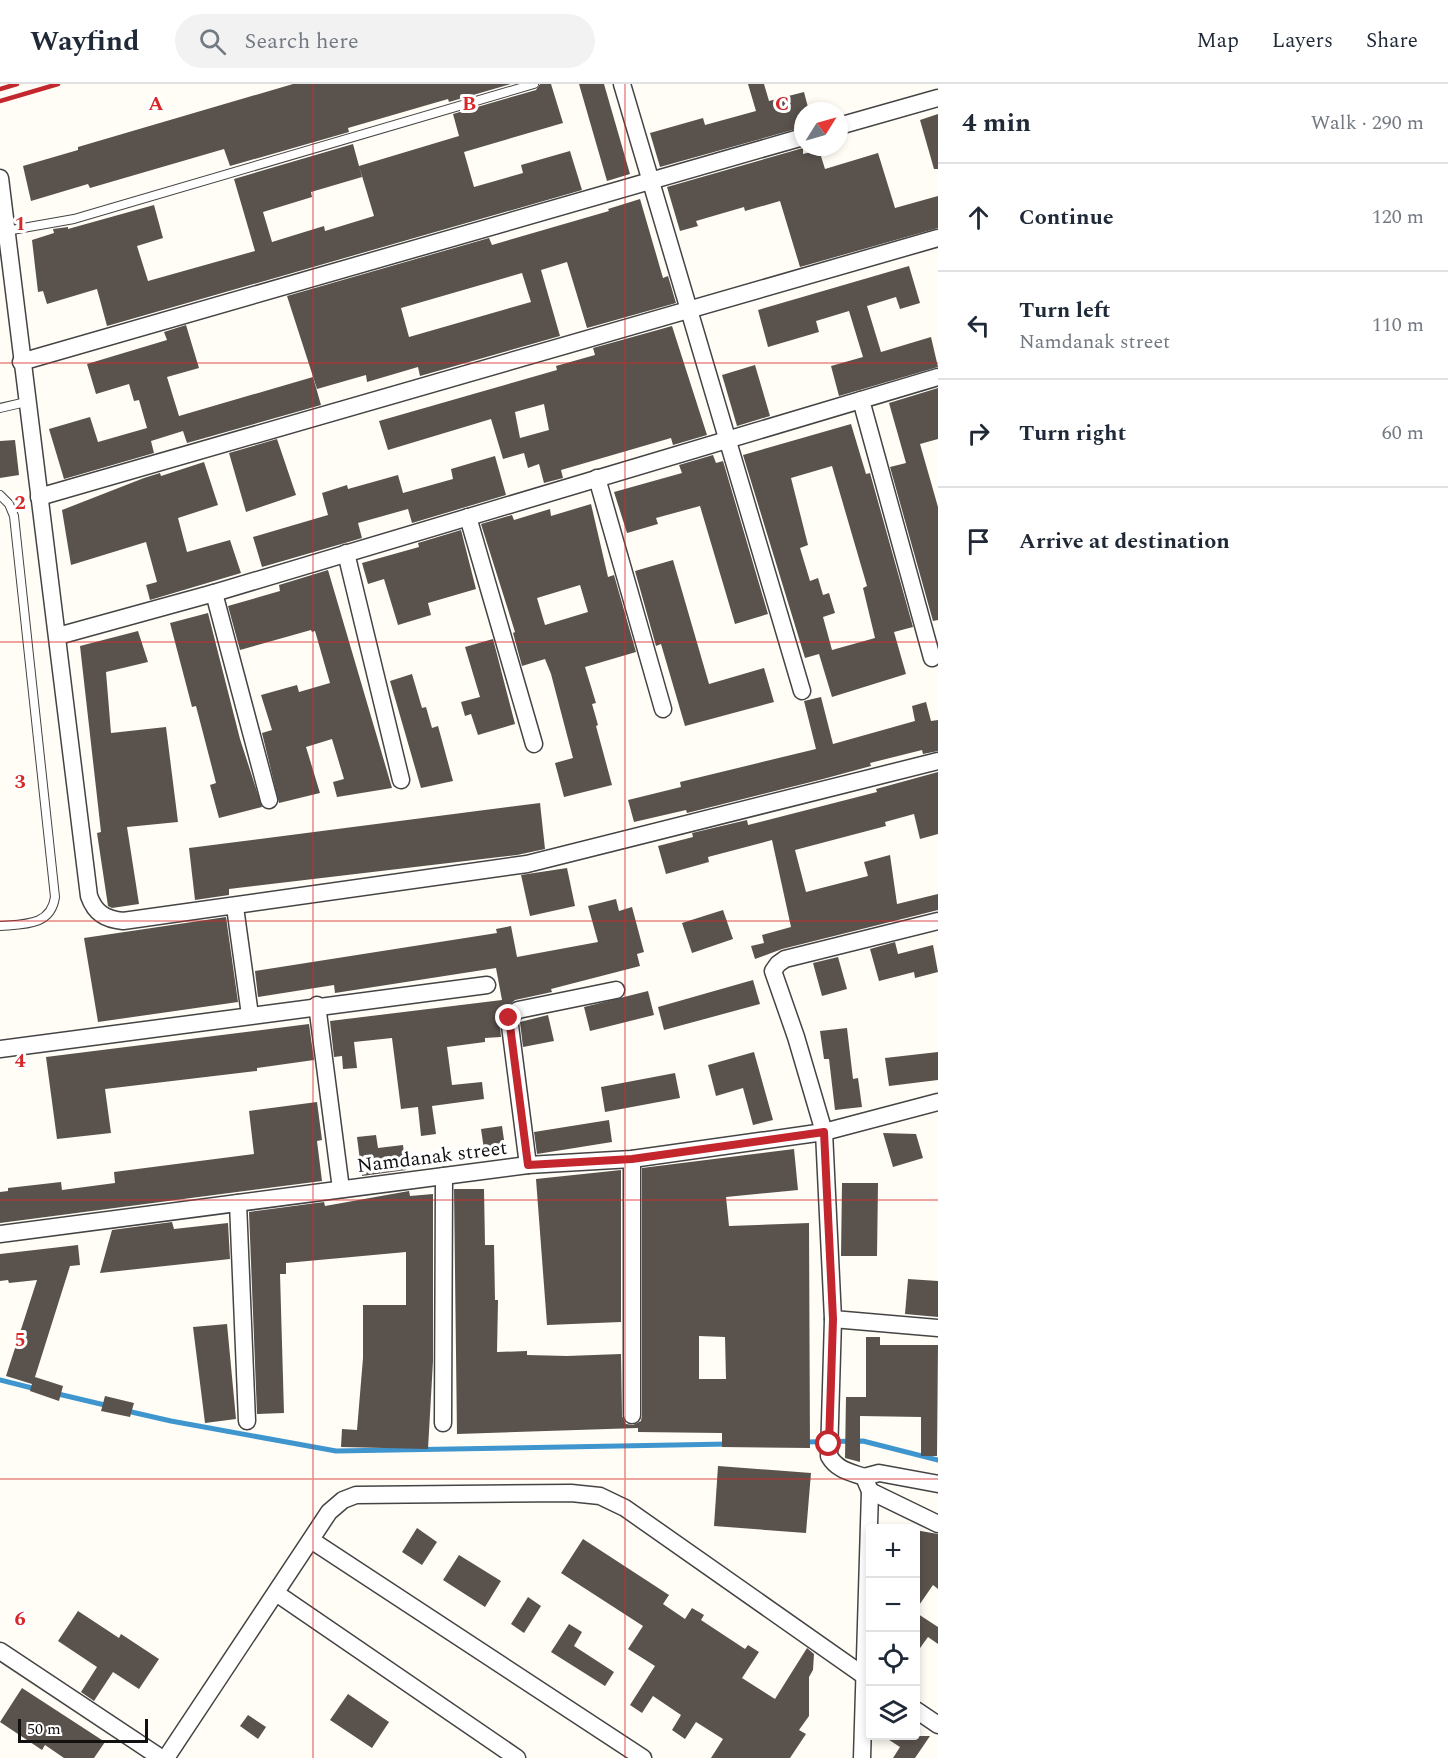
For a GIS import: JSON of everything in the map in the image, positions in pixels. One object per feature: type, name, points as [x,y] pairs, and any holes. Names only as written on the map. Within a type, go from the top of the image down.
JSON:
[{"type":"street","points":[[622,84],[649,182],[802,691]]},
{"type":"street","points":[[848,123],[938,98]]},
{"type":"street","points":[[21,362],[794,140]]},
{"type":"street","points":[[0,178],[89,896],[93,908],[111,920],[123,921],[235,907],[527,864],[938,761]]},
{"type":"street","points":[[39,497],[938,238]]},
{"type":"street","points":[[58,636],[214,593],[938,377]]},
{"type":"street","points":[[861,400],[932,658]]},
{"type":"street","points":[[597,478],[663,709]]},
{"type":"street","points":[[468,517],[534,744]]},
{"type":"street","points":[[346,553],[401,780]]},
{"type":"street","points":[[214,593],[269,800]]},
{"type":"street","points":[[235,907],[250,1015]]},
{"type":"street","points":[[938,921],[785,959],[773,971],[796,1037],[824,1132],[833,1319],[828,1420],[829,1456],[834,1464],[938,1524]]},
{"type":"street","points":[[0,1049],[317,1005],[487,985]]},
{"type":"street","points":[[528,1165],[509,1018],[518,1010],[616,990]]},
{"type":"street","points":[[317,1005],[341,1189]]},
{"type":"street","name":"Namdanak street","points":[[0,1234],[528,1165],[632,1159],[824,1132],[938,1102]]},
{"type":"street","points":[[632,1159],[632,1415]]},
{"type":"street","points":[[443,1424],[444,1176]]},
{"type":"street","points":[[238,1203],[247,1420]]},
{"type":"street","points":[[833,1319],[938,1328]]},
{"type":"street","points":[[868,1632],[867,1484],[879,1473],[938,1484]]},
{"type":"street","points":[[166,1758],[330,1512],[343,1500],[356,1495],[571,1494],[600,1496],[625,1508],[866,1678]]},
{"type":"street","points":[[311,1539],[643,1758]]},
{"type":"street","points":[[276,1593],[517,1758]]},
{"type":"street","points":[[0,1651],[161,1758]]},
{"type":"street","points":[[862,1758],[867,1686]]},
{"type":"street","points":[[920,1713],[938,1725]]},
{"type":"lane","points":[[6,231],[74,219],[534,84]]},
{"type":"lane","points":[[0,408],[26,402]]},
{"type":"lane","points":[[0,495],[9,504],[14,516],[55,897],[53,908],[46,918],[35,923],[0,926]]},
{"type":"building","points":[[293,84],[511,84],[449,102],[448,99],[348,128],[349,132],[230,166],[224,149],[90,188],[88,184],[31,201],[23,166],[78,150],[78,147]]},
{"type":"building","points":[[540,84],[551,84],[563,123],[464,152],[474,187],[523,173],[521,165],[570,151],[582,190],[107,326],[97,289],[47,304],[43,291],[38,292],[32,240],[54,233],[53,229],[68,227],[68,229],[154,205],[163,238],[137,246],[148,281],[255,251],[234,179],[353,144],[359,166],[459,136],[453,114],[536,90]],"holes":[[[359,166],[374,216],[325,231],[324,226],[272,242],[263,212],[312,197],[311,192],[362,177]]]},
{"type":"building","points":[[579,84],[604,84],[630,174],[607,181]]},
{"type":"building","points":[[748,84],[764,84],[769,101],[804,92],[807,102],[794,102],[794,130],[660,167],[650,133],[703,118],[705,125],[756,111]]},
{"type":"building","points":[[938,114],[938,169],[934,169],[920,120]]},
{"type":"building","points":[[794,151],[794,156],[821,156],[825,169],[878,153],[895,208],[938,196],[938,228],[800,267],[780,201],[745,211],[744,207],[696,221],[698,226],[680,231],[667,187]]},
{"type":"building","points":[[640,199],[663,278],[668,276],[676,303],[587,328],[567,262],[541,270],[560,336],[420,376],[418,367],[367,382],[366,375],[317,389],[287,296],[489,238],[492,245],[609,211],[608,209]],"holes":[[[522,273],[531,302],[409,337],[401,308]]]},
{"type":"building","points":[[909,266],[920,303],[900,309],[896,297],[867,306],[881,352],[931,337],[938,367],[839,396],[831,366],[863,357],[849,311],[816,321],[819,332],[768,347],[758,310]]},
{"type":"building","points":[[186,325],[199,368],[167,377],[179,416],[313,377],[321,405],[187,443],[183,431],[151,441],[154,453],[64,479],[49,429],[90,417],[98,442],[147,428],[139,400],[134,401],[129,384],[96,394],[87,364],[167,340],[164,332]]},
{"type":"building","points":[[672,326],[707,435],[673,445],[671,438],[561,470],[563,478],[544,483],[539,464],[528,468],[524,453],[503,459],[491,419],[388,450],[379,421],[557,370],[556,366],[595,355],[593,348]],"holes":[[[544,404],[549,430],[520,438],[515,412]]]},
{"type":"building","points":[[755,365],[770,416],[737,426],[722,375]]},
{"type":"building","points":[[938,388],[938,439],[920,444],[938,507],[938,620],[933,621],[890,467],[906,463],[889,403]]},
{"type":"building","points":[[851,424],[866,474],[870,473],[913,627],[894,632],[906,674],[832,697],[819,654],[805,658],[743,455]],"holes":[[[832,466],[867,586],[863,588],[875,638],[832,650],[823,617],[835,613],[829,593],[823,595],[818,578],[810,581],[800,548],[808,545],[791,478]]]},
{"type":"building","points":[[277,439],[296,495],[246,512],[229,453]]},
{"type":"building","points":[[15,440],[19,475],[0,478],[0,441]]},
{"type":"building","points":[[713,455],[716,463],[723,461],[768,614],[735,624],[700,506],[656,518],[658,524],[627,533],[614,492],[682,473],[679,465]]},
{"type":"building","points":[[495,456],[506,495],[412,523],[408,509],[358,523],[362,538],[262,567],[253,537],[328,515],[322,493],[347,485],[348,489],[398,475],[403,493],[453,479],[451,469]]},
{"type":"building","points":[[204,462],[218,505],[178,518],[187,552],[230,540],[241,573],[150,600],[146,585],[157,582],[146,542],[71,565],[62,510],[144,478],[160,473],[161,476]]},
{"type":"building","points":[[591,504],[608,577],[614,575],[636,652],[585,667],[596,703],[592,704],[598,725],[596,726],[612,785],[564,797],[555,763],[573,758],[551,674],[545,659],[522,666],[513,633],[515,632],[481,524],[512,515],[514,520],[550,509],[551,516]],"holes":[[[580,585],[588,612],[545,625],[537,598]]]},
{"type":"building","points":[[461,530],[476,589],[428,603],[431,615],[398,625],[384,579],[368,584],[362,563],[419,547],[418,543]]},
{"type":"building","points":[[673,560],[709,684],[764,668],[774,702],[685,726],[661,644],[656,646],[635,571]]},
{"type":"building","points":[[328,570],[392,788],[337,797],[333,782],[344,779],[332,739],[306,747],[320,793],[279,803],[262,733],[272,730],[261,695],[297,685],[299,692],[330,683],[315,631],[311,630],[240,650],[228,606],[280,591],[279,585]]},
{"type":"building","points":[[208,613],[240,739],[262,807],[219,818],[210,785],[216,783],[196,706],[192,707],[170,623]]},
{"type":"building","points":[[138,631],[148,662],[106,672],[111,733],[166,727],[178,822],[127,827],[139,904],[112,908],[108,906],[97,833],[101,832],[80,646]]},
{"type":"building","points":[[493,639],[515,724],[478,735],[471,714],[465,716],[461,702],[480,697],[465,647]]},
{"type":"building","points":[[412,674],[422,708],[426,707],[432,728],[438,726],[453,781],[421,788],[390,681]]},
{"type":"building","points":[[821,697],[833,744],[915,721],[912,706],[926,702],[931,721],[938,720],[938,751],[923,754],[922,750],[870,763],[871,766],[823,779],[687,813],[686,810],[634,822],[628,800],[681,787],[680,782],[816,749],[804,701]]},
{"type":"building","points":[[938,772],[938,834],[920,839],[914,814],[885,822],[886,826],[795,850],[806,892],[868,876],[864,862],[890,855],[897,904],[938,894],[938,910],[782,949],[755,959],[751,946],[764,943],[762,935],[791,927],[772,840],[708,857],[709,862],[666,874],[658,846],[693,837],[692,833],[747,820],[748,825],[877,792],[876,789]]},
{"type":"building","points":[[540,803],[545,849],[517,855],[229,889],[229,895],[195,900],[189,848]]},
{"type":"building","points":[[567,868],[575,906],[530,916],[521,875]]},
{"type":"building","points":[[616,899],[619,911],[632,907],[644,952],[637,954],[640,966],[551,989],[552,992],[515,1000],[499,1014],[501,1037],[485,1038],[485,1042],[447,1047],[452,1085],[482,1082],[484,1099],[432,1106],[436,1134],[421,1136],[418,1107],[401,1109],[392,1038],[354,1042],[357,1068],[343,1069],[342,1056],[334,1057],[330,1021],[502,1000],[496,968],[335,993],[334,985],[258,997],[255,971],[497,933],[496,929],[511,926],[517,957],[598,942],[588,906]]},
{"type":"building","points":[[723,910],[733,939],[692,953],[682,923]]},
{"type":"building","points":[[226,917],[238,1002],[98,1022],[84,938]]},
{"type":"building","points":[[895,942],[898,954],[933,945],[938,972],[915,978],[914,972],[879,981],[870,949]]},
{"type":"building","points":[[838,957],[847,989],[822,996],[813,963]]},
{"type":"building","points":[[753,980],[760,1004],[664,1030],[658,1007]]},
{"type":"building","points":[[648,991],[654,1015],[590,1031],[584,1007]]},
{"type":"building","points":[[548,1015],[554,1041],[523,1047],[520,1022]]},
{"type":"building","points":[[309,1024],[314,1060],[257,1068],[257,1071],[105,1089],[111,1133],[57,1139],[46,1057]]},
{"type":"building","points":[[847,1028],[853,1079],[858,1078],[862,1107],[835,1110],[829,1059],[824,1059],[820,1031]]},
{"type":"building","points":[[754,1052],[773,1120],[753,1125],[743,1088],[716,1096],[708,1065]]},
{"type":"building","points":[[938,1052],[938,1080],[889,1086],[885,1058]]},
{"type":"building","points":[[675,1073],[680,1098],[605,1112],[601,1087]]},
{"type":"building","points":[[317,1102],[322,1140],[317,1141],[322,1181],[0,1223],[0,1192],[8,1191],[8,1188],[61,1182],[62,1190],[115,1183],[114,1172],[254,1154],[249,1111]]},
{"type":"building","points":[[609,1120],[612,1142],[537,1154],[534,1132]]},
{"type":"building","points":[[502,1126],[506,1154],[485,1156],[481,1129]]},
{"type":"building","points":[[883,1133],[916,1134],[923,1158],[893,1167]]},
{"type":"building","points":[[376,1135],[378,1148],[403,1145],[406,1170],[362,1176],[357,1137]]},
{"type":"building","points":[[794,1149],[798,1190],[726,1197],[729,1226],[809,1223],[810,1448],[722,1447],[722,1433],[638,1432],[638,1428],[457,1434],[454,1189],[484,1189],[485,1245],[494,1245],[495,1300],[498,1300],[497,1352],[527,1351],[527,1355],[567,1356],[621,1354],[622,1416],[626,1424],[633,1425],[641,1421],[642,1168]],"holes":[[[699,1336],[725,1337],[726,1379],[699,1379]]]},
{"type":"building","points":[[621,1170],[621,1322],[547,1325],[536,1179]]},
{"type":"building","points":[[842,1183],[878,1183],[877,1256],[841,1256]]},
{"type":"building","points":[[409,1191],[410,1196],[433,1194],[433,1361],[428,1449],[341,1447],[342,1429],[357,1430],[363,1358],[363,1305],[406,1305],[406,1252],[286,1263],[286,1274],[280,1274],[284,1413],[257,1414],[249,1212],[324,1202],[325,1206]]},
{"type":"building","points":[[172,1222],[174,1229],[228,1223],[230,1259],[100,1273],[112,1230]]},
{"type":"building","points":[[78,1245],[80,1265],[70,1266],[35,1377],[63,1386],[59,1401],[30,1391],[32,1384],[6,1376],[37,1280],[9,1283],[8,1280],[0,1281],[0,1254]]},
{"type":"building","points":[[908,1279],[938,1281],[938,1317],[905,1314]]},
{"type":"building","points":[[227,1324],[236,1419],[205,1423],[193,1327]]},
{"type":"building","points":[[866,1337],[880,1337],[880,1345],[938,1345],[937,1456],[921,1456],[921,1417],[860,1416],[860,1462],[845,1458],[846,1397],[866,1397]]},
{"type":"building","points":[[105,1396],[134,1403],[130,1417],[101,1411]]},
{"type":"building","points":[[718,1466],[811,1473],[806,1533],[714,1526]]},
{"type":"building","points":[[417,1528],[437,1542],[422,1565],[402,1552]]},
{"type":"building","points":[[920,1531],[938,1534],[938,1589],[933,1585],[920,1604]]},
{"type":"building","points":[[583,1539],[669,1595],[663,1604],[685,1619],[692,1608],[704,1615],[701,1620],[745,1649],[748,1645],[759,1652],[742,1678],[775,1699],[807,1648],[814,1654],[813,1670],[809,1677],[809,1716],[799,1730],[806,1734],[790,1758],[711,1758],[723,1739],[696,1722],[685,1739],[672,1730],[681,1715],[653,1696],[642,1713],[630,1705],[655,1666],[628,1649],[643,1626],[561,1573]]},
{"type":"building","points":[[459,1555],[501,1581],[485,1607],[443,1580]]},
{"type":"building","points":[[528,1597],[541,1606],[524,1633],[511,1624]]},
{"type":"building","points":[[78,1611],[119,1638],[121,1634],[159,1659],[139,1689],[113,1672],[94,1701],[81,1692],[97,1667],[58,1641]]},
{"type":"building","points":[[920,1615],[938,1627],[938,1644],[928,1637],[920,1648]]},
{"type":"building","points":[[569,1624],[582,1632],[574,1646],[614,1672],[605,1686],[551,1652]]},
{"type":"building","points":[[22,1688],[105,1742],[94,1758],[64,1758],[45,1745],[42,1750],[0,1722]]},
{"type":"building","points":[[348,1694],[389,1722],[372,1748],[330,1720]]},
{"type":"building","points":[[248,1715],[266,1727],[258,1739],[240,1726]]},
{"type":"building","points":[[920,1736],[930,1736],[915,1758],[893,1758],[900,1747],[889,1740],[920,1740]]},
{"type":"waterway","points":[[0,1380],[36,1389]]},
{"type":"waterway","points":[[54,1393],[109,1406]]},
{"type":"waterway","points":[[127,1411],[336,1451],[729,1444]]},
{"type":"waterway","points":[[804,1442],[863,1441],[938,1460]]},
{"type":"railway","points":[[0,89],[17,84]]},
{"type":"railway","points":[[0,101],[58,84]]},
{"type":"route","points":[[509,1018],[528,1165],[632,1159],[824,1132],[833,1319],[829,1444]]}]
